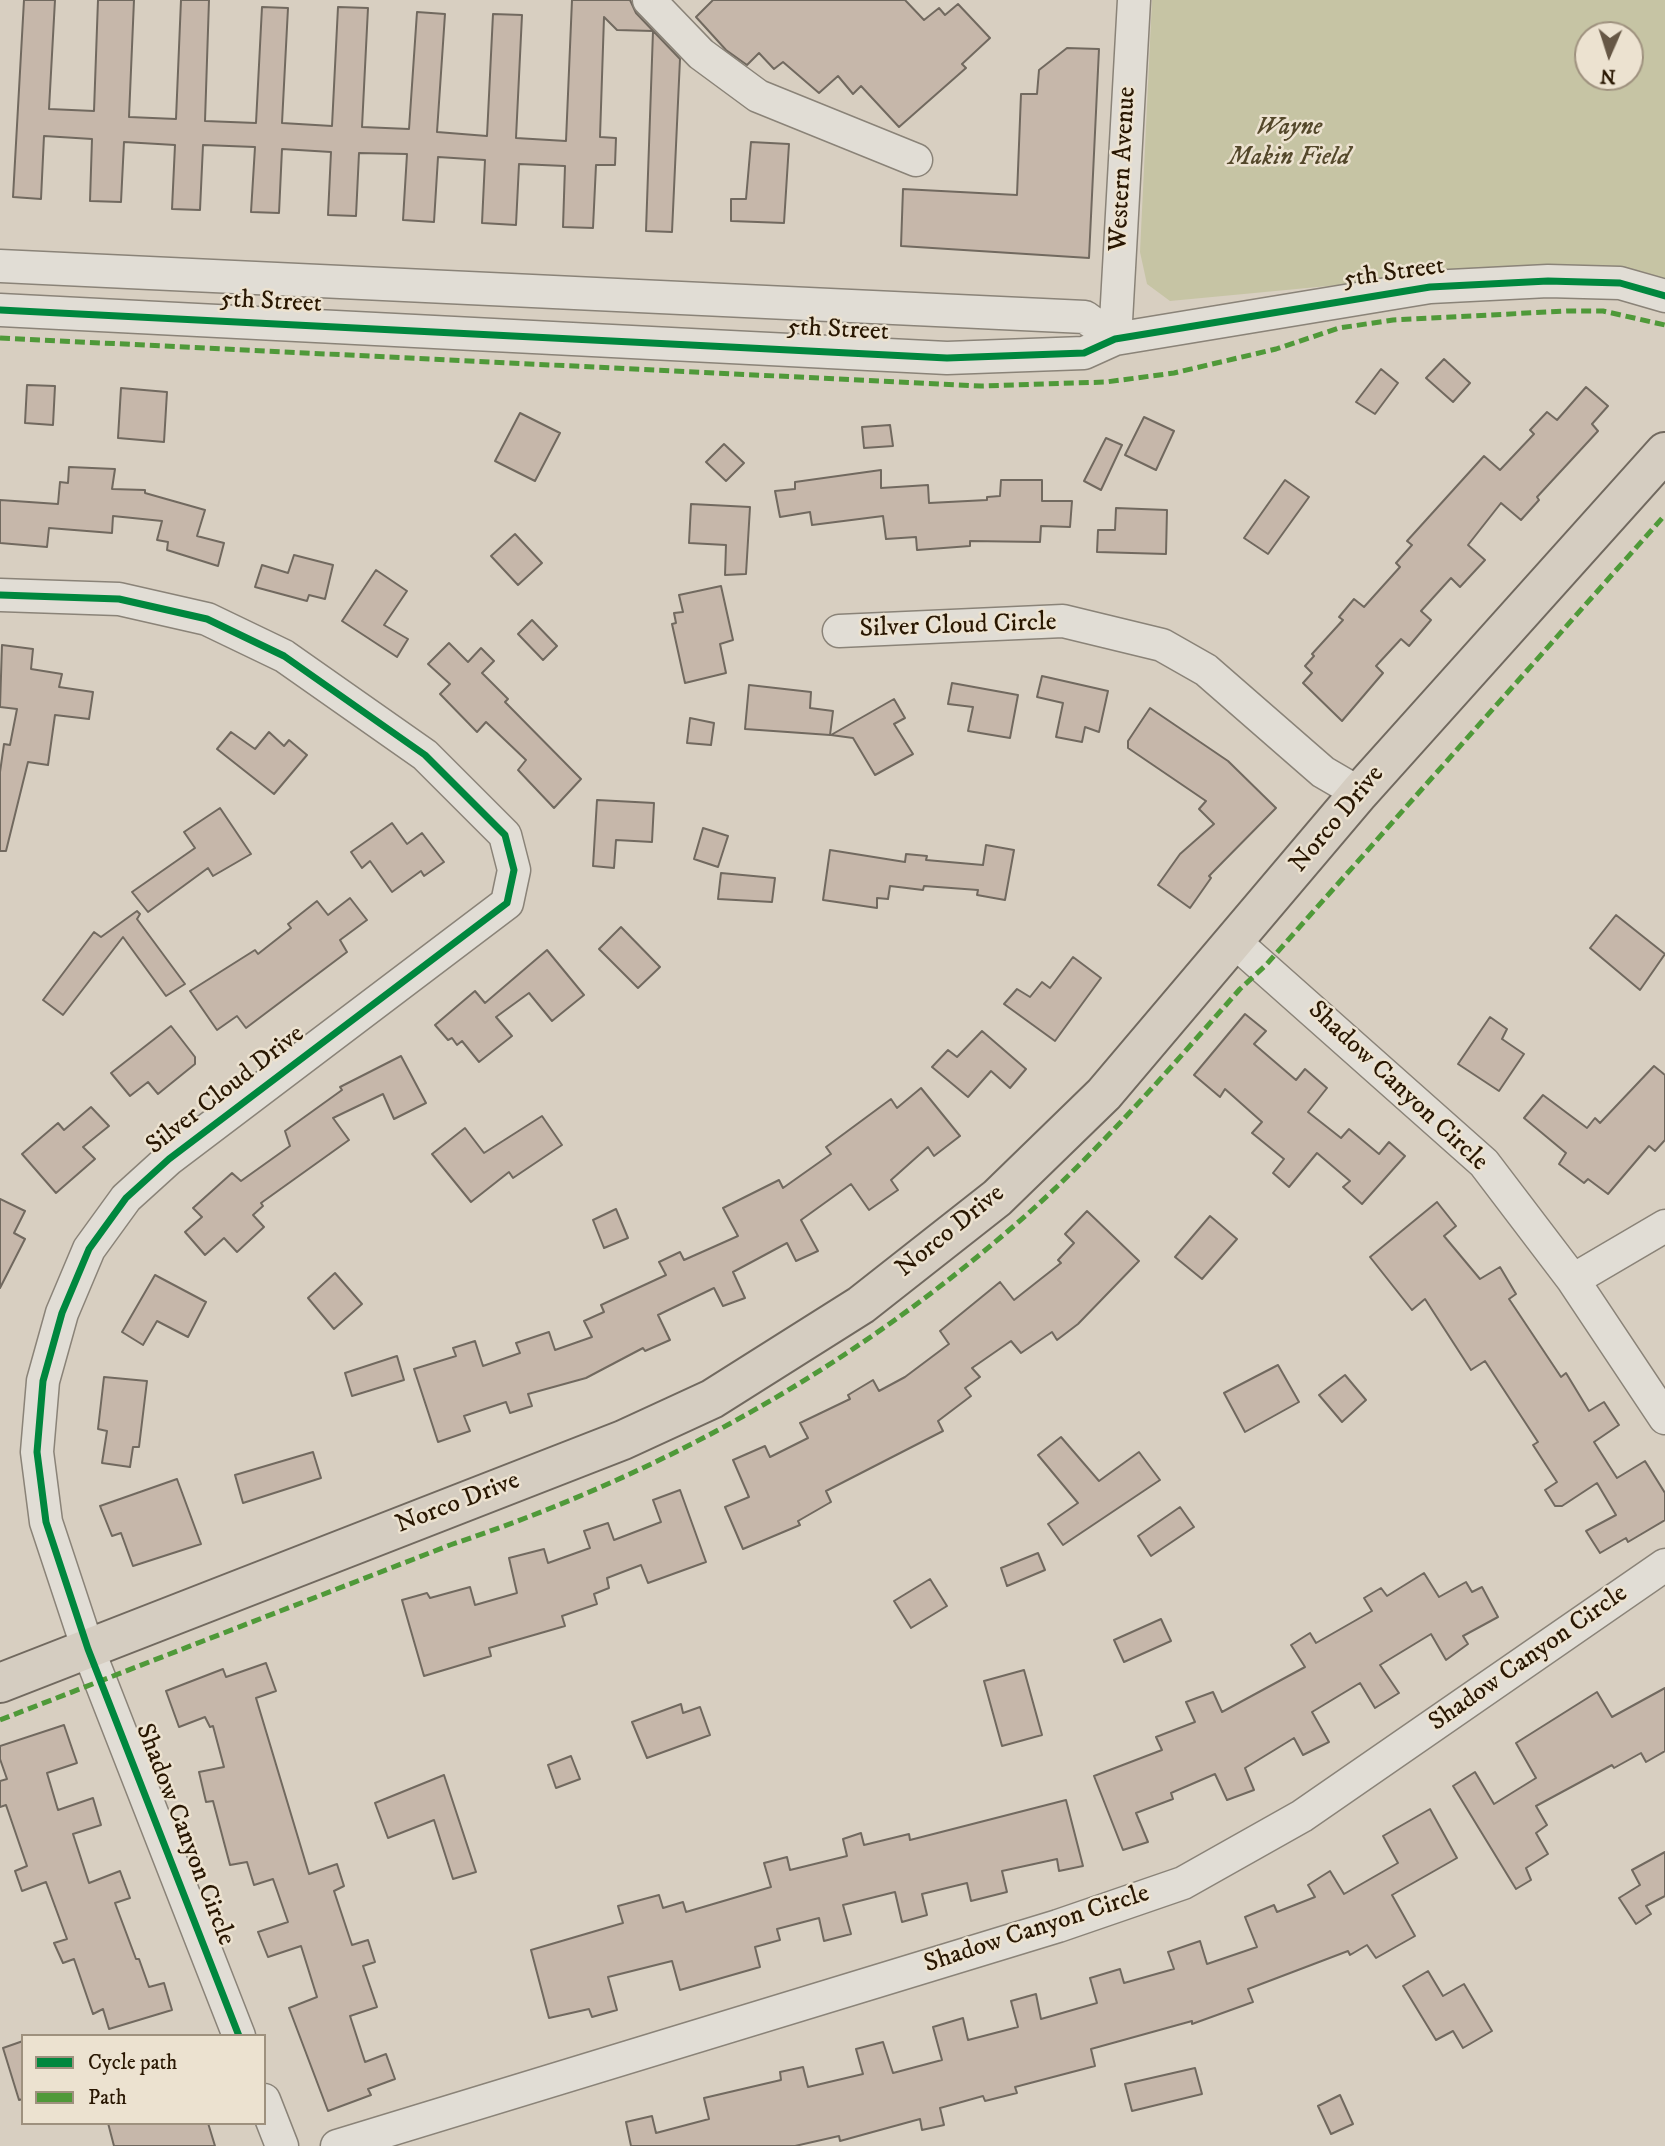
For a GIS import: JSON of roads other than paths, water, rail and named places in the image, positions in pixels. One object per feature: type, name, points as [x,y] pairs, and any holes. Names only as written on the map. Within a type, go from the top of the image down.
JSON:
[{"type":"main road","name":"Norco Drive","points":[[0,1683],[623,1440],[712,1399],[861,1305],[997,1198],[1104,1094],[1359,793],[1665,452]]},
{"type":"street","points":[[649,0],[701,54],[758,96],[916,160]]},
{"type":"street","name":"Western Avenue","points":[[1115,339],[1134,0]]},
{"type":"street","name":"5th Street","points":[[0,266],[1085,317],[1115,339]]},
{"type":"street","name":"5th Street","points":[[0,310],[947,358],[1084,353],[1115,339],[1430,287],[1548,281],[1620,283],[1665,296]]},
{"type":"street","name":"Silver Cloud Drive","points":[[0,595],[119,599],[207,619],[284,656],[425,755],[505,835],[514,870],[507,904],[169,1159],[127,1198],[89,1249],[62,1313],[43,1381],[37,1452],[46,1522],[88,1649]]},
{"type":"street","name":"Silver Cloud Circle","points":[[839,631],[1063,621],[1162,645],[1206,670],[1323,772],[1359,793]]},
{"type":"street","name":"Shadow Canyon Circle","points":[[1235,942],[1484,1163],[1573,1280],[1665,1418]]},
{"type":"street","points":[[1573,1280],[1665,1226]]},
{"type":"street","name":"Shadow Canyon Circle","points":[[337,2146],[1058,1926],[1183,1884],[1302,1816],[1665,1565]]},
{"type":"street","name":"Shadow Canyon Circle","points":[[88,1649],[238,2034]]},
{"type":"street","points":[[266,2105],[282,2146]]},
{"type":"park label","name":"Wayne Makin Field","points":[[1289,144]]}]
